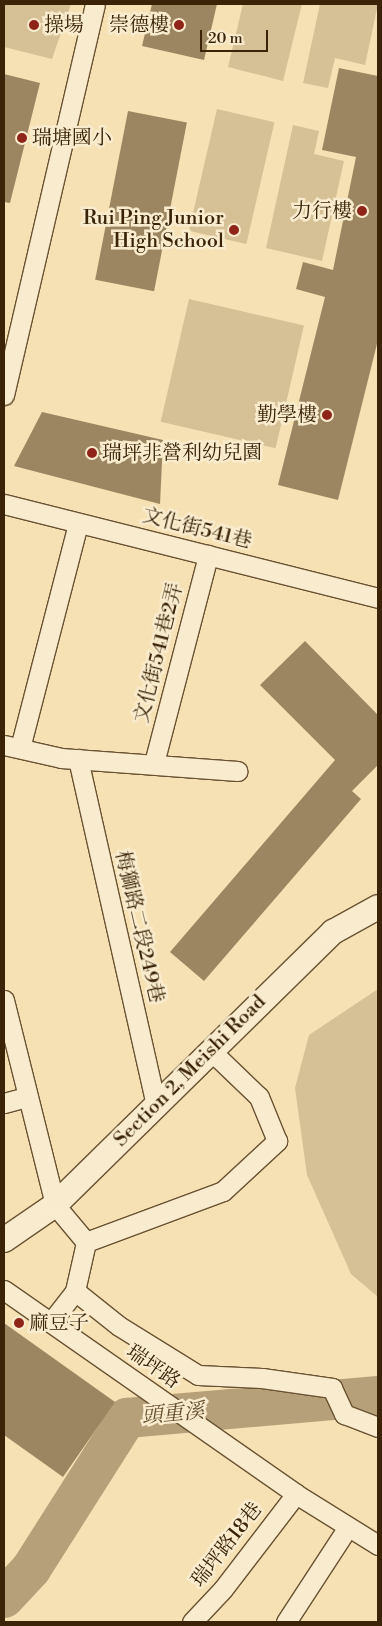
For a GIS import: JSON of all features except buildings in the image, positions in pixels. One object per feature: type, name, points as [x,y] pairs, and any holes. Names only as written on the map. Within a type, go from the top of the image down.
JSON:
[{"type":"street","points":[[4,395],[95,4]]},
{"type":"street","name":"文化街541巷","points":[[4,504],[378,598]]},
{"type":"street","points":[[78,523],[12,747],[78,759],[154,763],[238,771]]},
{"type":"street","name":"文化街541巷2弄","points":[[154,763],[208,555]]},
{"type":"street","name":"梅獅路二段249巷","points":[[78,759],[156,1104]]},
{"type":"street","name":"Section 2, Meishi Road","points":[[4,1240],[55,1205],[210,1050],[333,932],[378,907]]},
{"type":"street","points":[[4,1000],[55,1205],[86,1242]]},
{"type":"street","points":[[86,1242],[223,1191],[277,1141],[259,1097],[210,1050]]},
{"type":"street","points":[[4,1103],[27,1097]]},
{"type":"street","points":[[51,1322],[75,1291],[86,1242]]},
{"type":"street","name":"瑞坪路","points":[[4,1290],[296,1494],[378,1545]]},
{"type":"street","points":[[75,1291],[119,1326],[198,1375],[262,1378],[332,1388],[344,1414],[378,1427]]},
{"type":"street","name":"瑞坪路18巷","points":[[192,1622],[223,1589],[296,1494]]},
{"type":"street","points":[[286,1622],[348,1527]]},
{"type":"shaded area","name":"操場","points":[[4,4],[71,4],[52,59],[4,47]]},
{"type":"shaded area","points":[[243,4],[302,4],[283,81],[228,67]]},
{"type":"shaded area","points":[[320,4],[378,4],[365,65],[335,58],[328,88],[303,83]]},
{"type":"shaded area","points":[[217,109],[274,122],[246,244],[189,231]]},
{"type":"shaded area","points":[[293,125],[319,131],[314,154],[344,161],[322,261],[266,248]]},
{"type":"shaded area","points":[[189,299],[304,326],[276,448],[161,422]]},
{"type":"shaded area","points":[[378,989],[378,1297],[351,1274],[307,1175],[295,1088],[309,1035]]},
{"type":"waterway","name":"頭重溪","points":[[4,1598],[31,1569],[127,1418],[378,1396]]},
{"type":"place","name":"操場","points":[[34,25]]},
{"type":"place","name":"崇德樓","points":[[179,25]]},
{"type":"place","name":"瑞塘國小","points":[[22,138]]},
{"type":"place","name":"力行樓","points":[[362,211]]},
{"type":"place","name":"Rui Ping Junior High School","points":[[234,230]]},
{"type":"place","name":"勤學樓","points":[[327,415]]},
{"type":"place","name":"瑞坪非營利幼兒園","points":[[92,453]]},
{"type":"place","name":"麻豆子","points":[[19,1323]]}]
